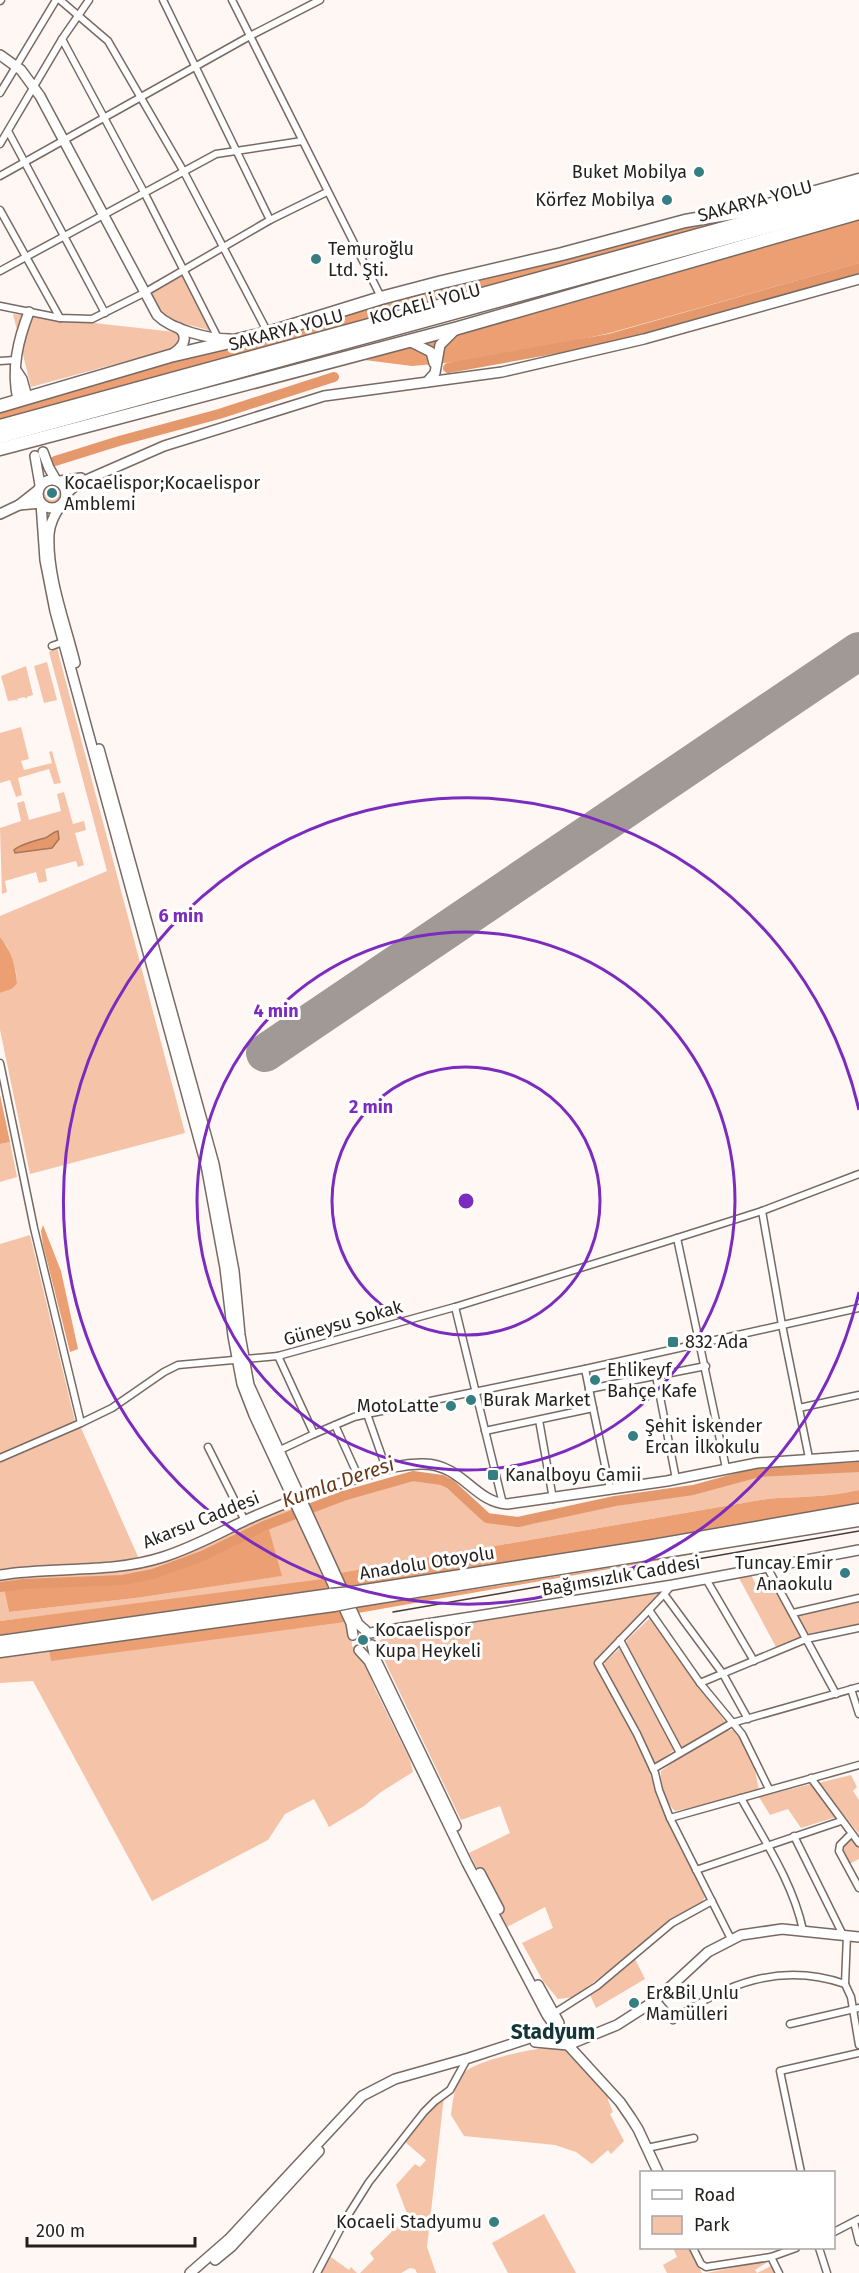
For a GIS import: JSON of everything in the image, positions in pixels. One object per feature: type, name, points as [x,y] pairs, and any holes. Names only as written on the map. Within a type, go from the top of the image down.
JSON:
[{"type":"highway","points":[[0,406],[170,356],[268,333],[381,298],[688,221],[750,210],[859,180]]},
{"type":"highway","name":"SAKARYA YOLU","points":[[0,426],[859,191]]},
{"type":"highway","name":"KOCAELİ YOLU","points":[[0,437],[859,202]]},
{"type":"highway","points":[[0,450],[458,328],[859,213]]},
{"type":"highway","name":"Anadolu Otoyolu","points":[[353,1597],[859,1510]]},
{"type":"highway","name":"Anadolu Otoyolu","points":[[0,1651],[859,1520]]},
{"type":"highway","name":"Anadolu Otoyolu","points":[[0,1642],[333,1600]]},
{"type":"main road","points":[[0,55],[16,66],[33,86],[105,215],[144,292],[161,319],[183,329],[218,338],[242,340]]},
{"type":"main road","points":[[0,514],[19,505],[48,480],[78,479],[176,437],[313,396],[338,390],[502,372],[644,339],[859,279]]},
{"type":"main road","points":[[23,399],[22,380],[16,365],[22,329],[29,312]]},
{"type":"main road","points":[[458,328],[440,345],[435,373],[425,380],[324,396],[175,442],[77,484],[66,494],[52,519],[49,533],[56,584],[93,729],[214,1164],[234,1271],[242,1384],[254,1415],[318,1544],[357,1621],[370,1637],[375,1658],[470,1861]]},
{"type":"main road","points":[[170,356],[181,348],[184,342],[183,329]]},
{"type":"main road","points":[[408,340],[425,348],[434,356],[433,371],[425,380]]},
{"type":"main road","points":[[66,494],[65,487],[39,454],[39,488],[48,577],[63,642],[206,1165],[241,1359],[249,1385],[296,1498]]},
{"type":"main road","points":[[19,505],[41,503],[49,508],[62,504]]},
{"type":"main road","points":[[503,1504],[676,1479],[726,1468],[809,1458],[859,1456]]},
{"type":"main road","name":"Akarsu Caddesi","points":[[0,1575],[153,1560],[180,1551],[296,1498],[386,1468],[425,1464],[444,1467],[463,1478],[491,1501],[503,1504]]},
{"type":"main road","points":[[318,1544],[351,1623],[352,1643],[369,1661],[550,2014],[570,2044],[623,2101],[641,2126],[659,2171]]},
{"type":"main road","name":"Bağımsızlık Caddesi","points":[[370,1637],[388,1632],[673,1585],[859,1550]]},
{"type":"main road","points":[[353,1635],[357,1631],[370,1637]]},
{"type":"main road","points":[[359,1650],[366,1650],[370,1637]]},
{"type":"main road","points":[[535,2040],[570,2044],[617,2025],[656,2000],[704,1955],[744,1934],[803,1930],[859,1937]]},
{"type":"main road","points":[[535,2040],[550,2014]]},
{"type":"main road","points":[[199,2273],[232,2246],[362,2104],[377,2093],[392,2085],[535,2040],[560,2029]]},
{"type":"main road","points":[[190,2273],[229,2239],[362,2096],[395,2079],[466,2062]]},
{"type":"street","points":[[0,93],[56,0]]},
{"type":"street","points":[[60,0],[108,41],[183,172],[268,333]]},
{"type":"street","points":[[0,144],[77,15],[90,0]]},
{"type":"street","points":[[163,0],[238,150],[270,220]]},
{"type":"street","points":[[232,0],[381,298]]},
{"type":"street","points":[[0,176],[250,36],[320,0]]},
{"type":"street","points":[[62,39],[145,194],[218,338]]},
{"type":"street","points":[[8,131],[105,313]]},
{"type":"street","points":[[0,271],[216,154],[302,141]]},
{"type":"street","points":[[0,306],[60,318],[89,320],[184,270],[270,220],[327,192]]},
{"type":"street","points":[[0,210],[60,318]]},
{"type":"street","points":[[0,361],[16,365]]},
{"type":"street","points":[[52,646],[63,642]]},
{"type":"street","points":[[0,1064],[34,1228],[81,1423]]},
{"type":"street","name":"Güneysu Sokak","points":[[314,1434],[278,1356],[455,1307],[677,1238],[762,1211],[859,1174]]},
{"type":"street","points":[[762,1211],[809,1458]]},
{"type":"street","points":[[677,1238],[726,1468]]},
{"type":"street","points":[[455,1307],[503,1504]]},
{"type":"street","points":[[278,1451],[335,1425],[367,1414],[585,1370],[859,1308]]},
{"type":"street","points":[[0,1458],[112,1408],[178,1365],[278,1356]]},
{"type":"street","points":[[589,1389],[706,1366]]},
{"type":"street","points":[[585,1370],[610,1489]]},
{"type":"street","points":[[657,1376],[676,1479]]},
{"type":"street","points":[[799,1408],[859,1395]]},
{"type":"street","points":[[485,1431],[593,1408]]},
{"type":"street","points":[[367,1414],[386,1468]]},
{"type":"street","points":[[539,1420],[553,1498]]},
{"type":"street","points":[[335,1425],[359,1478]]},
{"type":"street","points":[[208,1447],[245,1521]]},
{"type":"street","points":[[767,1568],[836,1694]]},
{"type":"street","points":[[706,1579],[754,1661]]},
{"type":"street","points":[[673,1585],[598,1663],[620,1701],[653,1769],[670,1818],[731,1939]]},
{"type":"street","points":[[664,1594],[723,1674],[748,1719]]},
{"type":"street","points":[[793,1613],[859,1598]]},
{"type":"street","points":[[649,1610],[700,1683],[742,1734],[770,1789]]},
{"type":"street","points":[[700,1683],[807,1639],[859,1628]]},
{"type":"street","points":[[620,1640],[680,1753]]},
{"type":"street","points":[[653,1769],[732,1723],[859,1687]]},
{"type":"street","points":[[851,1689],[859,1714]]},
{"type":"street","points":[[670,1818],[859,1766]]},
{"type":"street","points":[[811,1778],[859,1843]]},
{"type":"street","points":[[741,1798],[795,1903],[803,1930]]},
{"type":"street","points":[[696,1870],[841,1821]]},
{"type":"street","points":[[851,1834],[840,1845],[839,1851],[859,1888]]},
{"type":"street","points":[[794,1836],[845,1935],[845,1984],[856,2008],[859,2045]]},
{"type":"street","points":[[550,2014],[597,1986],[672,1923],[712,1902]]},
{"type":"street","points":[[656,2000],[673,2020],[728,1988],[764,1977],[793,1974],[845,1984]]},
{"type":"street","points":[[790,2024],[856,2008]]},
{"type":"street","points":[[801,2171],[780,2071],[859,2053]]},
{"type":"street","points":[[317,2273],[345,2220],[369,2182],[424,2112],[450,2090],[466,2062]]},
{"type":"street","points":[[649,2147],[694,2138]]},
{"type":"street","points":[[835,2232],[857,2221],[859,2242]]},
{"type":"street","points":[[694,2249],[701,2264],[706,2267],[771,2257],[791,2249]]},
{"type":"street","points":[[820,2249],[827,2273]]},
{"type":"street","points":[[771,2257],[778,2273]]},
{"type":"green space","points":[[183,275],[212,331],[163,316],[148,294]]},
{"type":"green space","points":[[13,314],[175,332],[180,339],[174,348],[31,387]]},
{"type":"green space","points":[[52,481],[61,485],[65,494],[61,503],[52,507],[43,503],[39,494],[43,485]]},
{"type":"green space","points":[[57,648],[185,1133],[30,1174],[0,1030],[0,993],[12,989],[17,984],[16,971],[7,946],[0,937],[0,916],[107,871],[49,652]]},
{"type":"green space","points":[[47,662],[57,700],[44,703],[34,666]]},
{"type":"green space","points":[[26,666],[33,695],[27,699],[24,697],[17,699],[18,701],[8,701],[1,676]]},
{"type":"green space","points":[[21,727],[29,759],[21,761],[24,770],[52,763],[49,752],[52,751],[61,783],[54,784],[49,769],[18,778],[22,795],[16,797],[10,780],[0,783],[0,733]]},
{"type":"green space","points":[[64,792],[73,824],[84,821],[86,830],[75,833],[84,865],[78,867],[76,861],[45,869],[47,881],[39,883],[36,872],[5,881],[7,892],[2,894],[0,828],[21,821],[17,803],[24,801],[29,820],[61,811],[57,794]]},
{"type":"green space","points":[[10,1142],[17,1177],[0,1182],[0,1144]]},
{"type":"green space","points":[[30,1235],[75,1421],[81,1428],[139,1559],[0,1571],[0,1244]]},
{"type":"green space","points":[[859,1470],[859,1490],[849,1492],[760,1500],[339,1573],[311,1513],[382,1486],[413,1478],[439,1482],[487,1521],[501,1524],[533,1524],[588,1510],[688,1493],[763,1474]]},
{"type":"green space","points":[[291,1501],[295,1509],[203,1552],[156,1570],[125,1576],[0,1583],[0,1579],[140,1563]]},
{"type":"green space","points":[[299,1518],[328,1580],[0,1621],[0,1590],[4,1589],[9,1612],[136,1598],[281,1576],[269,1529]]},
{"type":"green space","points":[[751,1575],[759,1590],[773,1587],[801,1637],[776,1647],[739,1578]]},
{"type":"green space","points":[[662,1591],[593,1663],[625,1718],[649,1769],[657,1798],[705,1897],[702,1902],[670,1919],[620,1962],[574,1997],[558,1999],[543,1981],[522,1943],[553,1928],[545,1907],[507,1927],[469,1853],[510,1833],[500,1806],[461,1820],[376,1643],[382,1639],[404,1634]]},
{"type":"green space","points":[[859,1601],[859,1624],[807,1634],[796,1614]]},
{"type":"green space","points":[[651,1617],[726,1723],[682,1749],[626,1643]]},
{"type":"green space","points":[[346,1622],[351,1634],[352,1646],[363,1658],[375,1689],[410,1760],[413,1772],[329,1827],[314,1799],[285,1814],[268,1840],[152,1901],[33,1681],[0,1683],[0,1658],[49,1651],[51,1660]]},
{"type":"green space","points":[[620,1648],[674,1750],[656,1763],[604,1666],[605,1662]]},
{"type":"green space","points":[[735,1729],[754,1765],[759,1790],[675,1811],[668,1803],[664,1792],[661,1771],[682,1756],[727,1731]]},
{"type":"green space","points":[[851,1775],[857,1787],[853,1791],[859,1800],[859,1834],[818,1783]]},
{"type":"green space","points":[[811,1784],[836,1817],[801,1828],[788,1809],[770,1815],[759,1797]]},
{"type":"green space","points":[[850,1838],[859,1847],[859,1859],[849,1864],[842,1852],[842,1846]]},
{"type":"green space","points":[[635,1959],[645,1979],[596,2008],[590,1995]]},
{"type":"green space","points":[[543,2048],[568,2049],[609,2093],[608,2100],[613,2112],[610,2114],[624,2141],[611,2154],[608,2150],[592,2164],[576,2152],[555,2145],[464,2136],[451,2115],[455,2092],[462,2075],[473,2067],[492,2060]]},
{"type":"green space","points":[[444,2096],[427,2247],[436,2273],[417,2273],[415,2269],[410,2268],[401,2273],[360,2273],[374,2259],[370,2253],[408,2216],[396,2185],[415,2164],[420,2167],[426,2160],[404,2141]]},
{"type":"green space","name":"Kocaeli Stadyumu","points":[[544,2214],[576,2273],[508,2273],[492,2243]]},
{"type":"green space","points":[[673,2249],[690,2249],[702,2273],[667,2273],[663,2265],[677,2257]]},
{"type":"green space","points":[[328,2255],[349,2270],[351,2267],[357,2273],[319,2273]]},
{"type":"green space","points":[[765,2261],[766,2263],[755,2270],[757,2273],[707,2273]]},
{"type":"green space","points":[[771,2266],[775,2273],[757,2273]]},
{"type":"shaded area","points":[[859,217],[859,263],[610,333],[478,360],[412,366],[349,358]]},
{"type":"shaded area","points":[[713,219],[711,227],[0,422],[0,411],[379,302]]},
{"type":"shaded area","points":[[58,831],[59,839],[52,848],[15,853],[14,850],[20,846]]},
{"type":"shaded area","points":[[0,937],[12,959],[17,984],[12,989],[0,993]]},
{"type":"shaded area","points":[[0,1095],[10,1142],[0,1144]]},
{"type":"shaded area","points":[[43,1225],[61,1271],[78,1349],[70,1352],[43,1245],[41,1231]]},
{"type":"shaded area","points":[[859,1490],[859,1504],[515,1562],[346,1587],[339,1573],[760,1500],[829,1495]]},
{"type":"shaded area","points":[[859,1525],[358,1613],[355,1608],[572,1574]]},
{"type":"shaded area","points":[[269,1529],[282,1576],[136,1598],[9,1612],[4,1589],[134,1582],[187,1566]]},
{"type":"shaded area","points":[[328,1580],[332,1589],[0,1635],[0,1621]]},
{"type":"shaded area","points":[[341,1610],[346,1622],[51,1661],[49,1651]]},
{"type":"waterway","points":[[448,368],[609,339],[859,268]]},
{"type":"waterway","points":[[55,461],[219,414],[334,377]]},
{"type":"waterway","name":"Kumla Deresi","points":[[0,1587],[123,1580],[153,1574],[202,1556],[264,1526],[343,1496],[413,1476],[442,1480],[450,1484],[487,1518],[518,1522],[615,1501],[693,1490],[759,1472],[859,1467]]},
{"type":"runway","points":[[265,1053],[859,651]]},
{"type":"tram line","points":[[393,1612],[859,1531]]},
{"type":"place","name":"Buket Mobilya","points":[[699,172]]},
{"type":"place","name":"Körfez Mobilya","points":[[667,200]]},
{"type":"place","name":"Temuroğlu Ltd. Şti.","points":[[316,259]]},
{"type":"place","name":"Kocaelispor;Kocaelispor Amblemi","points":[[52,493]]},
{"type":"place","name":"832 Ada","points":[[673,1342]]},
{"type":"place","name":"Ehlikeyf Bahçe Kafe","points":[[595,1380]]},
{"type":"place","name":"Burak Market","points":[[471,1400]]},
{"type":"place","name":"MotoLatte","points":[[451,1406]]},
{"type":"place","name":"Şehit İskender Ercan İlkokulu","points":[[633,1436]]},
{"type":"place","name":"Kanalboyu Camii","points":[[493,1475]]},
{"type":"place","name":"Tuncay Emir Anaokulu","points":[[845,1573]]},
{"type":"place","name":"Kocaelispor Kupa Heykeli","points":[[363,1640]]},
{"type":"place","name":"Er&Bil Unlu Mamülleri","points":[[634,2003]]},
{"type":"place","name":"Kocaeli Stadyumu","points":[[494,2222]]},
{"type":"district","name":"Stadyum","points":[[553,2032]]}]
